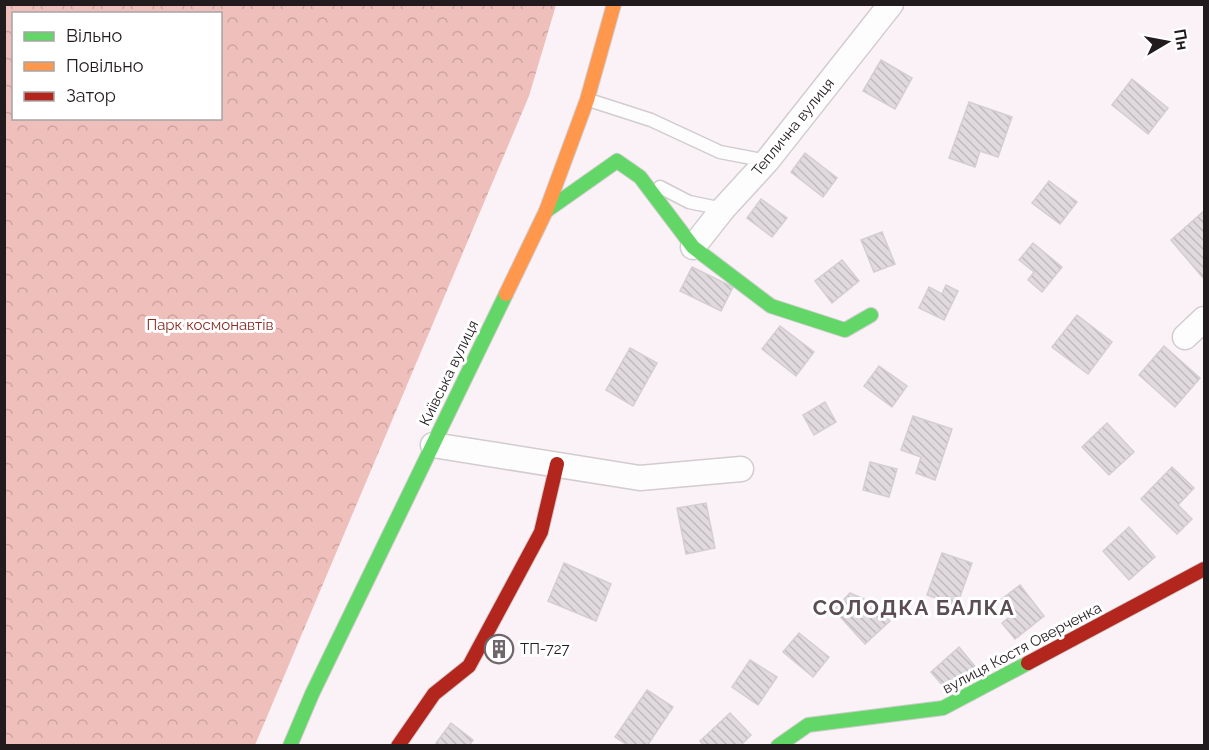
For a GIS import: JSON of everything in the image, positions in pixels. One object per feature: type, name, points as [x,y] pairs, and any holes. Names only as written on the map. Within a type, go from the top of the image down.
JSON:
[{"type":"street","name":"Київська вулиця","points":[[290,746],[312,694],[546,211],[588,100],[614,4]]},
{"type":"street","name":"Теплична вулиця","points":[[693,247],[723,209],[767,161],[891,4]]},
{"type":"street","points":[[546,211],[617,161],[640,177],[693,247],[771,306],[845,330],[871,315]]},
{"type":"street","points":[[1185,337],[1204,319]]},
{"type":"street","points":[[433,445],[640,478],[741,469]]},
{"type":"street","points":[[398,746],[434,694],[469,666],[541,532],[557,464]]},
{"type":"street","name":"вулиця Костя Оверченка","points":[[778,746],[808,725],[944,708],[1204,569]]},
{"type":"lane","points":[[588,100],[651,120],[720,152],[767,161]]},
{"type":"lane","points":[[640,177],[688,202],[723,209]]},
{"type":"green space","name":"Парк космонавтів","points":[[4,5],[556,5],[529,96],[255,745],[5,745]]},
{"type":"building","points":[[881,60],[912,78],[895,109],[863,91]]},
{"type":"building","points":[[1132,79],[1168,108],[1148,134],[1112,105]]},
{"type":"building","points":[[969,102],[1012,117],[998,157],[980,151],[975,167],[949,158]]},
{"type":"building","points":[[805,153],[837,178],[823,197],[791,172]]},
{"type":"building","points":[[1049,181],[1077,202],[1060,224],[1032,203]]},
{"type":"building","points":[[761,199],[787,218],[772,237],[747,218]]},
{"type":"building","points":[[1204,211],[1204,279],[1171,240]]},
{"type":"building","points":[[882,232],[895,264],[874,272],[861,240]]},
{"type":"building","points":[[1033,243],[1062,267],[1042,292],[1028,280],[1034,272],[1019,260]]},
{"type":"building","points":[[842,260],[859,281],[832,303],[815,281]]},
{"type":"building","points":[[692,267],[733,287],[721,311],[680,291]]},
{"type":"building","points":[[946,285],[958,291],[944,320],[919,308],[929,287],[942,294]]},
{"type":"building","points":[[1077,315],[1112,342],[1088,374],[1052,347]]},
{"type":"building","points":[[780,326],[814,352],[796,376],[762,349]]},
{"type":"building","points":[[1164,346],[1200,378],[1175,407],[1139,375]]},
{"type":"building","points":[[630,348],[657,363],[633,406],[606,390]]},
{"type":"building","points":[[879,366],[907,386],[892,407],[864,386]]},
{"type":"building","points":[[825,402],[836,422],[814,435],[803,415]]},
{"type":"building","points":[[913,416],[952,429],[935,480],[916,473],[921,457],[901,450]]},
{"type":"building","points":[[1107,423],[1134,452],[1109,475],[1082,447]]},
{"type":"building","points":[[870,462],[897,469],[889,497],[863,490]]},
{"type":"building","points":[[1172,467],[1194,488],[1178,505],[1192,519],[1177,534],[1141,499]]},
{"type":"building","points":[[706,503],[715,548],[686,554],[677,508]]},
{"type":"building","points":[[1129,527],[1155,557],[1129,580],[1103,551]]},
{"type":"building","points":[[942,553],[972,563],[957,605],[927,595]]},
{"type":"building","points":[[564,563],[611,584],[596,621],[548,601]]},
{"type":"building","points":[[1020,585],[1044,616],[1015,639],[1002,623],[1013,614],[1002,599]]},
{"type":"building","points":[[850,593],[873,603],[890,621],[865,644],[834,610]]},
{"type":"building","points":[[799,633],[829,657],[813,677],[783,652]]},
{"type":"building","name":"ТП-727","points":[[497,641],[507,645],[500,658],[491,654]]},
{"type":"building","points":[[959,647],[977,669],[949,693],[931,672]]},
{"type":"building","points":[[750,660],[777,677],[758,705],[732,687]]},
{"type":"building","points":[[647,690],[673,707],[647,746],[629,746],[615,737]]},
{"type":"building","points":[[730,713],[751,735],[740,746],[704,746],[700,741]]},
{"type":"building","points":[[451,723],[473,740],[469,746],[440,746],[436,743]]},
{"type":"traffic: fast","points":[[546,211],[617,161],[640,177],[693,247],[771,306],[845,330],[871,315]]},
{"type":"traffic: fast","points":[[290,746],[312,694],[506,294]]},
{"type":"traffic: fast","points":[[778,746],[808,725],[943,708],[1028,663]]},
{"type":"traffic: slow","points":[[506,294],[546,211],[587,100],[614,4]]},
{"type":"traffic: jam","points":[[398,746],[434,694],[469,666],[541,532],[557,464]]},
{"type":"traffic: jam","points":[[1028,663],[1204,569]]},
{"type":"place","name":"ТП-727","points":[[499,649]]},
{"type":"district","name":"СОЛОДКА БАЛКА","points":[[914,608]]}]
